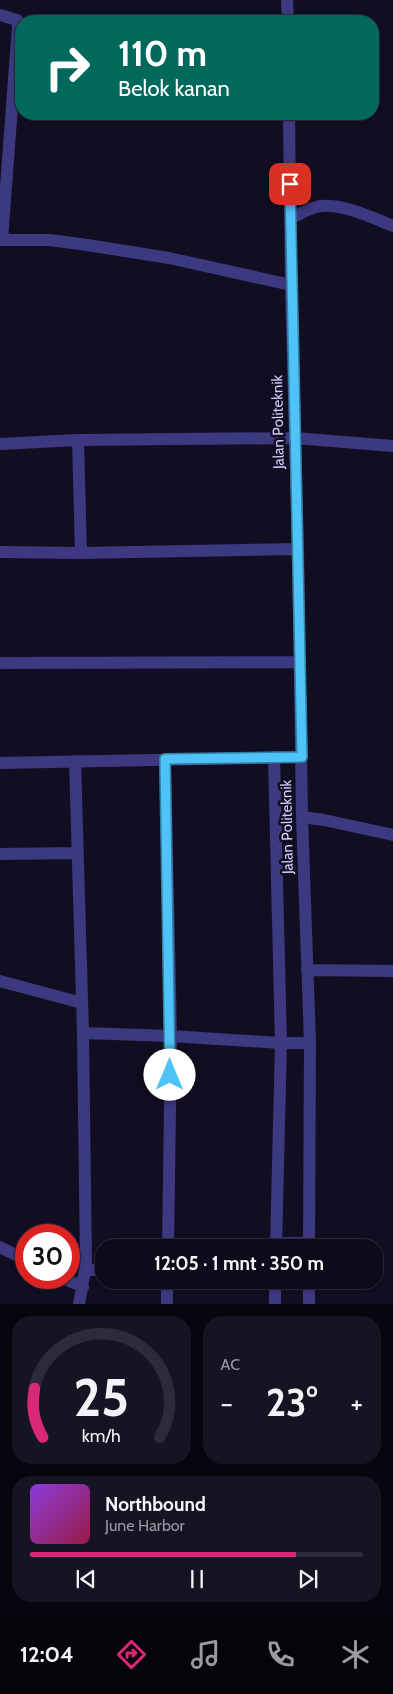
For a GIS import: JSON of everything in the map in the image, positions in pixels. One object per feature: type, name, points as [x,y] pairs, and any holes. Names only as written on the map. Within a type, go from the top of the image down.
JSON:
[{"type":"street","points":[[287,0],[288,15]]},
{"type":"street","points":[[0,15],[15,19]]},
{"type":"street","points":[[15,64],[1,240],[50,240],[151,255],[291,285]]},
{"type":"street","name":"Jalan Politeknik","points":[[289,120],[302,817],[310,1043],[309,1239]]},
{"type":"street","points":[[291,218],[317,206],[332,206],[357,212],[393,226]]},
{"type":"street","points":[[0,444],[78,440],[295,438],[393,446]]},
{"type":"street","points":[[78,440],[81,553]]},
{"type":"street","points":[[0,552],[81,553],[298,549]]},
{"type":"street","points":[[0,663],[299,662]]},
{"type":"street","points":[[274,757],[281,1043],[276,1239]]},
{"type":"street","points":[[0,763],[302,757]]},
{"type":"street","points":[[165,759],[171,1036],[168,1239]]},
{"type":"street","points":[[75,761],[82,1003],[85,1270],[79,1304]]},
{"type":"street","points":[[302,817],[393,835]]},
{"type":"street","points":[[0,854],[78,853]]},
{"type":"street","points":[[307,970],[393,972]]},
{"type":"street","points":[[0,981],[82,1003]]},
{"type":"street","points":[[82,1034],[171,1036],[310,1043]]},
{"type":"street","points":[[0,1247],[15,1254]]},
{"type":"street","points":[[85,1270],[95,1270]]},
{"type":"street","points":[[166,1304],[167,1289]]},
{"type":"street","points":[[275,1289],[275,1304]]},
{"type":"street","points":[[309,1289],[309,1304]]},
{"type":"route","points":[[170,1075],[171,1036],[165,759],[302,757],[290,184]]}]
